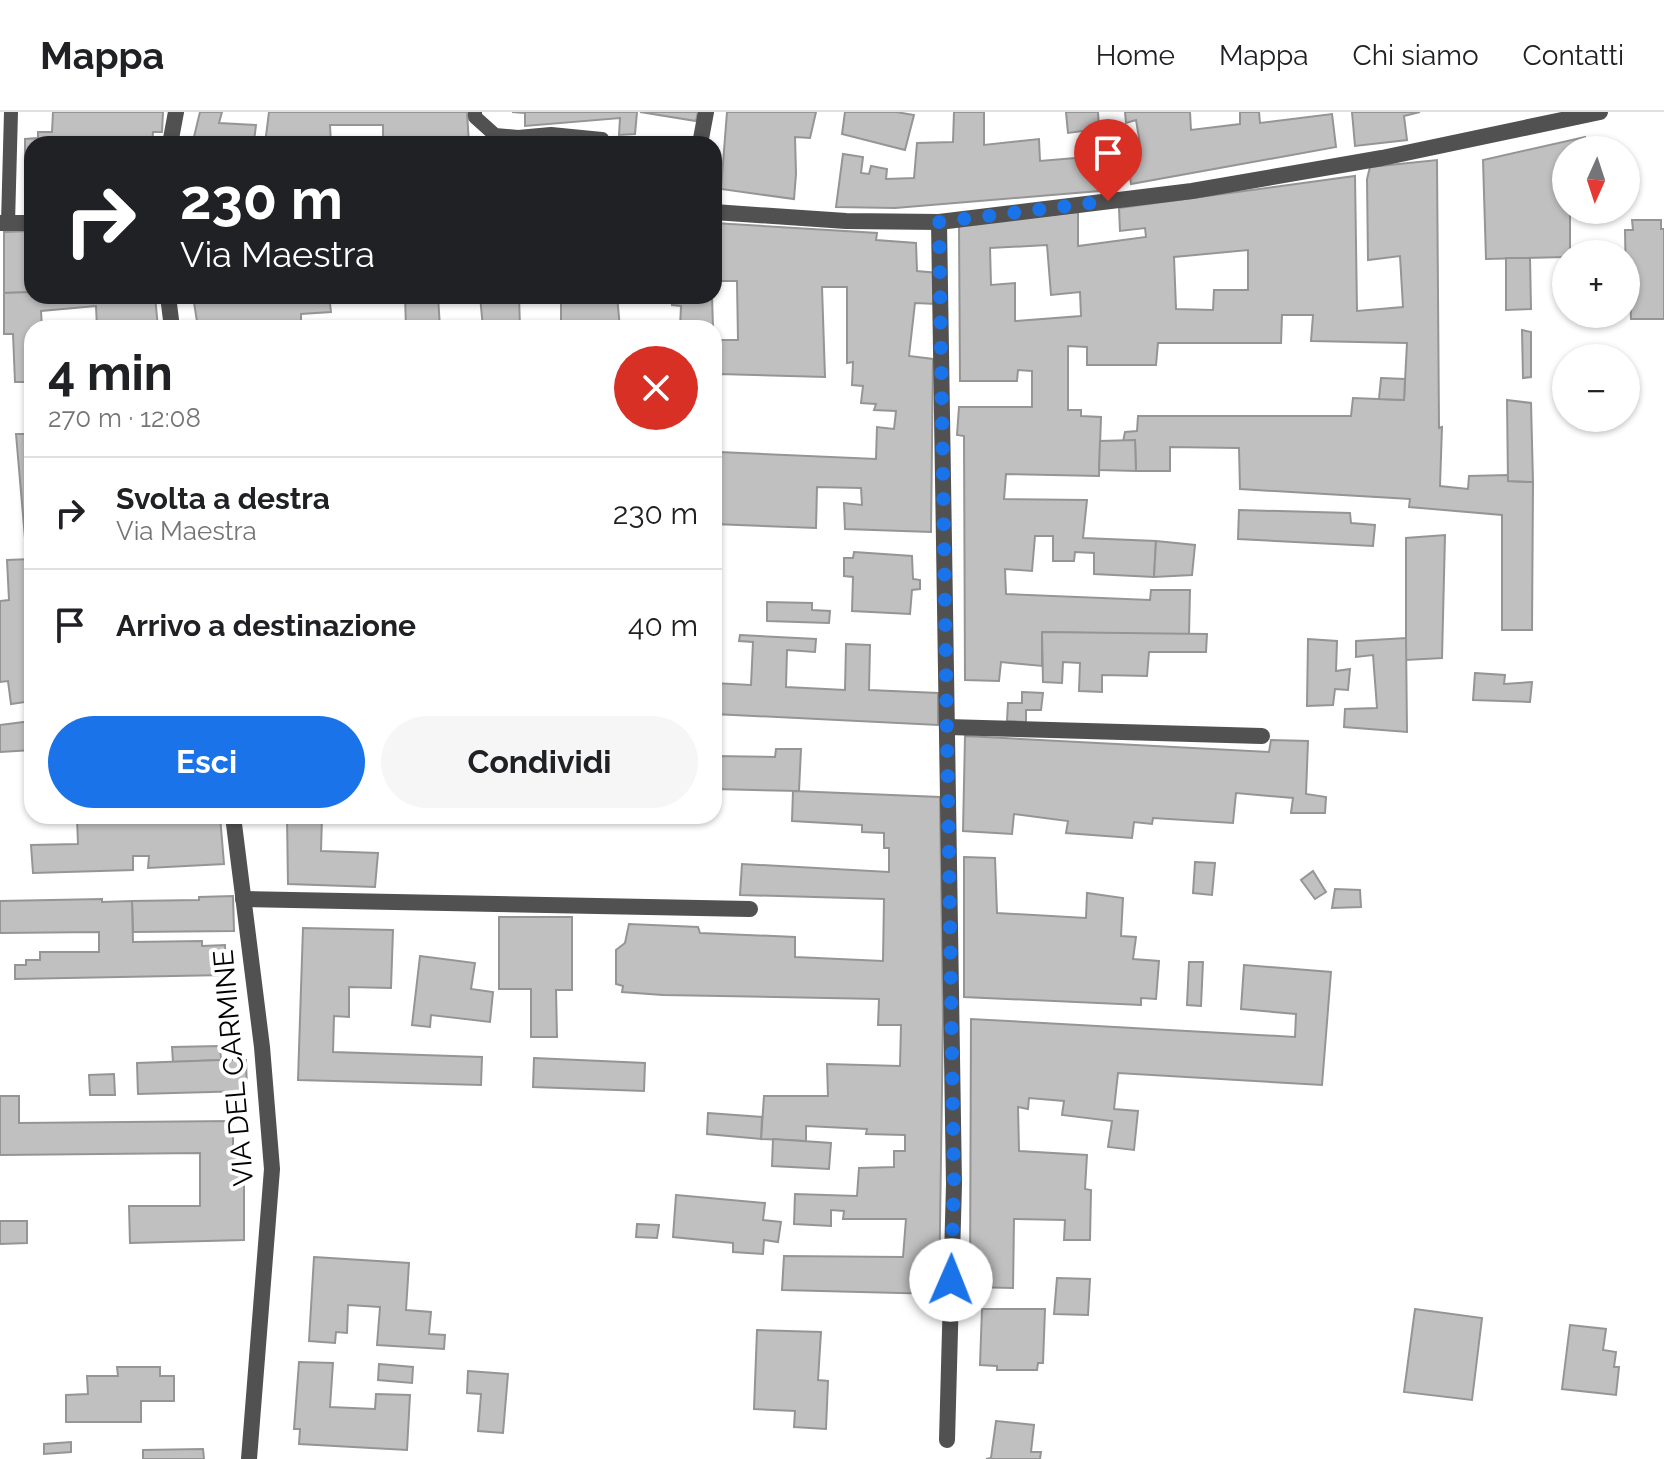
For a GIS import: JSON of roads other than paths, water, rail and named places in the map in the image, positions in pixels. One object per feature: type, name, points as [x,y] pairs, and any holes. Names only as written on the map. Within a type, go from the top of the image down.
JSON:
[{"type":"street","points":[[172,136],[176,112]]},
{"type":"street","points":[[702,136],[706,112]]},
{"type":"street","points":[[722,213],[846,221],[939,222],[1206,188],[1382,158],[1600,112]]},
{"type":"street","points":[[939,222],[954,1184],[947,1440]]},
{"type":"street","points":[[947,727],[1262,736]]},
{"type":"street","name":"VIA DEL CARMINE","points":[[234,824],[262,1047],[272,1169],[249,1459]]},
{"type":"street","points":[[243,899],[750,909]]},
{"type":"lane","points":[[4,223],[11,112]]},
{"type":"lane","points":[[475,112],[475,117],[495,135],[506,136]]},
{"type":"lane","points":[[529,136],[582,136]]}]
